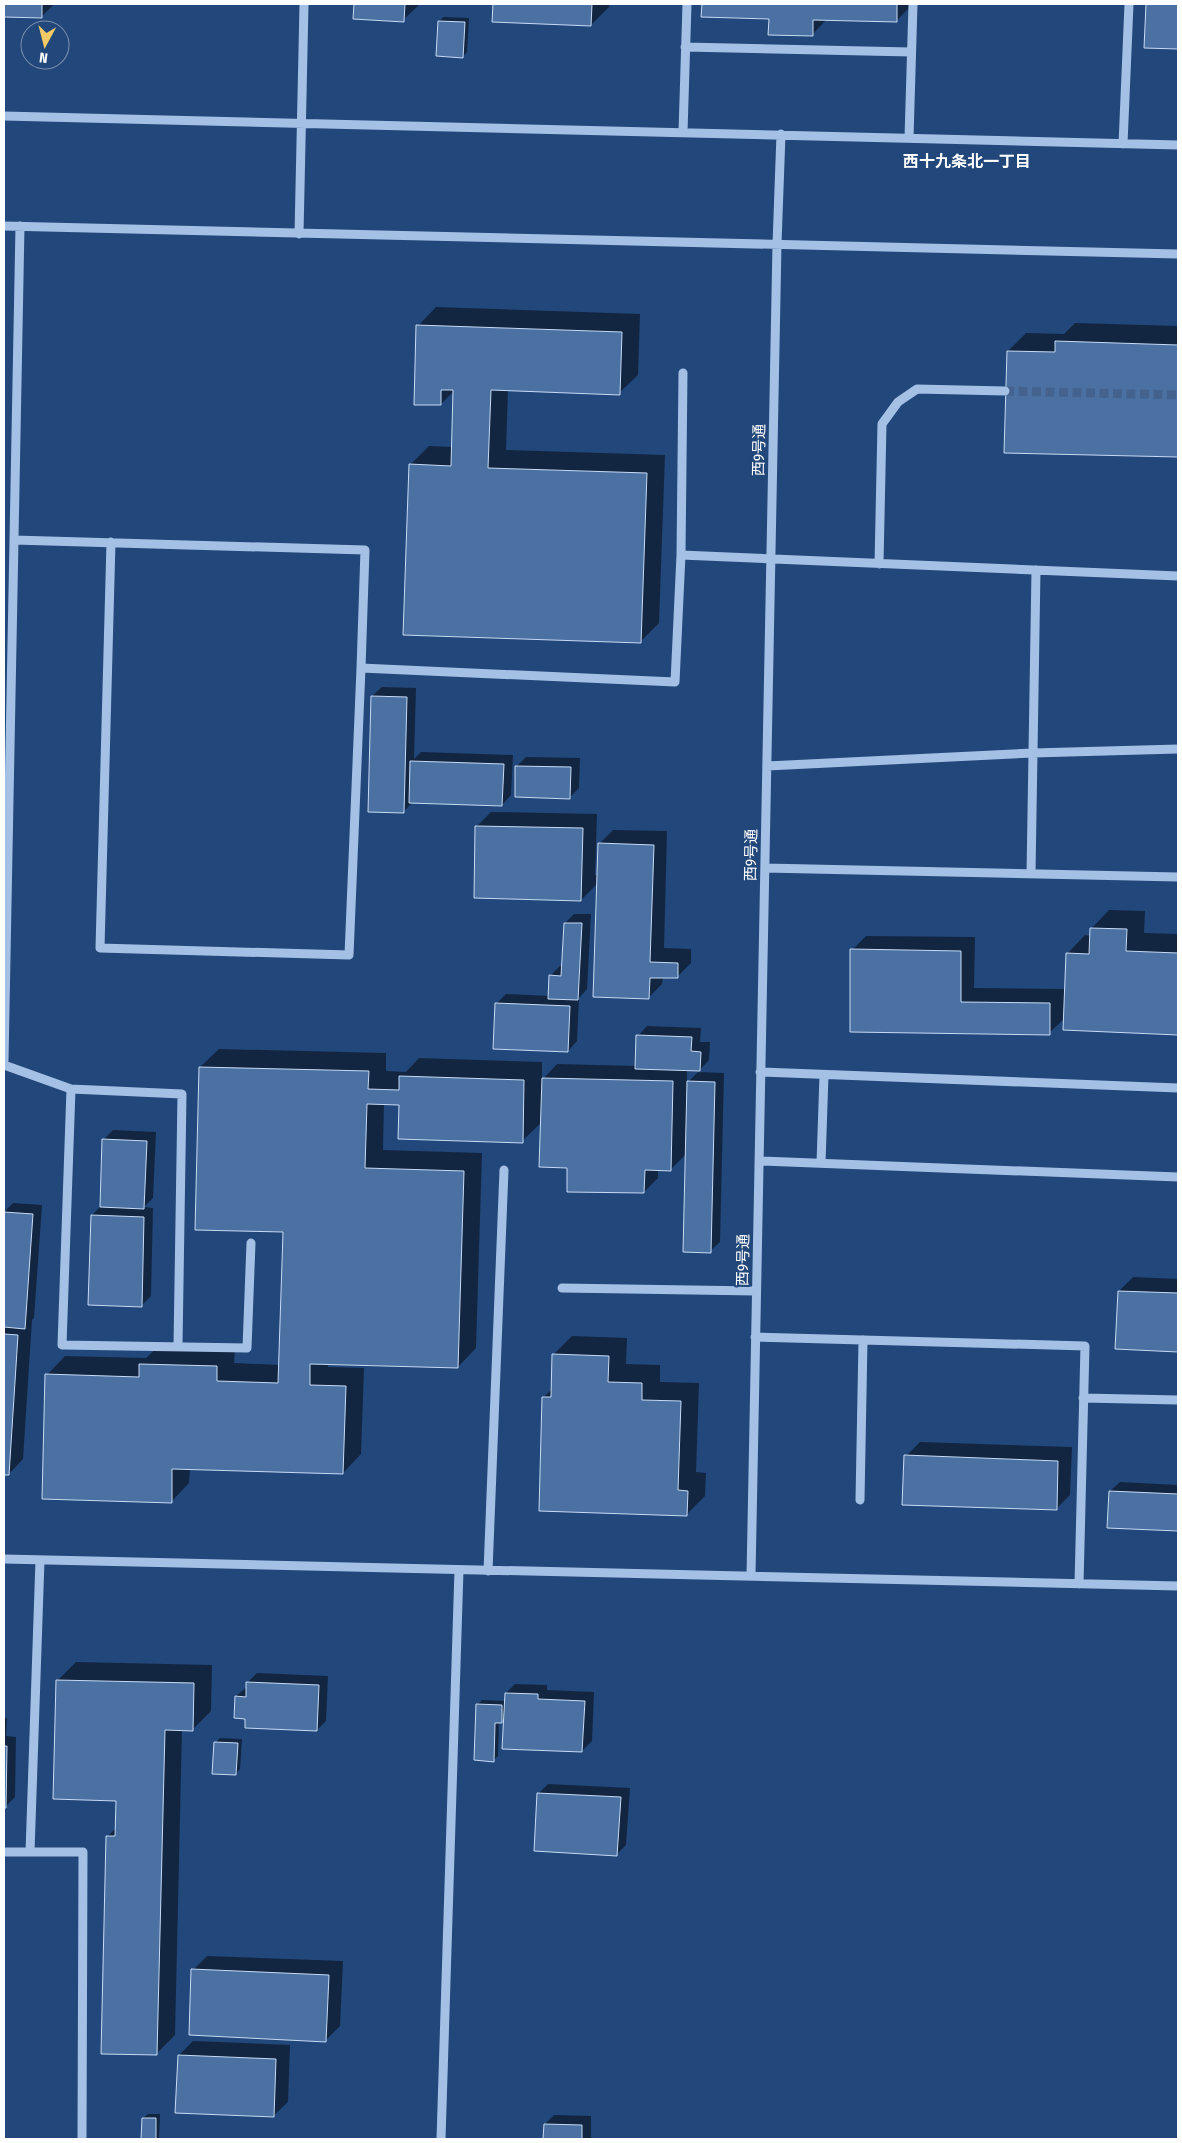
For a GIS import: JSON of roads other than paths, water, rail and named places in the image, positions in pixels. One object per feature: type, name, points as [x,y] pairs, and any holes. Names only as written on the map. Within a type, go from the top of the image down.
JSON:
[{"type":"street","points":[[298,234],[304,4]]},
{"type":"street","points":[[683,132],[687,4]]},
{"type":"street","points":[[909,138],[913,4]]},
{"type":"street","points":[[1123,144],[1129,4]]},
{"type":"street","points":[[686,46],[911,52]]},
{"type":"street","points":[[4,116],[781,134],[1178,146]]},
{"type":"street","name":"西9号通","points":[[751,1576],[764,868],[781,134]]},
{"type":"street","points":[[4,226],[1178,254]]},
{"type":"street","points":[[20,226],[4,1063],[71,1090],[182,1094],[178,1346]]},
{"type":"street","points":[[361,668],[675,682],[681,556],[682,373]]},
{"type":"street","points":[[879,564],[882,424],[898,402],[917,389],[1006,391]]},
{"type":"street","points":[[14,540],[111,542],[364,550],[349,955],[100,948],[111,542]]},
{"type":"street","points":[[681,556],[1178,576]]},
{"type":"street","points":[[1031,874],[1036,570]]},
{"type":"street","points":[[767,766],[1033,753],[1178,749]]},
{"type":"street","points":[[764,868],[1178,877]]},
{"type":"street","points":[[760,1072],[1178,1088]]},
{"type":"street","points":[[821,1163],[824,1074]]},
{"type":"street","points":[[71,1090],[62,1345],[247,1348],[250,1243]]},
{"type":"street","points":[[759,1161],[1178,1177]]},
{"type":"street","points":[[488,1571],[504,1170]]},
{"type":"street","points":[[562,1288],[756,1291]]},
{"type":"street","points":[[755,1336],[1085,1346],[1079,1584]]},
{"type":"street","points":[[860,1500],[863,1340]]},
{"type":"street","points":[[1083,1398],[1178,1400]]},
{"type":"street","points":[[4,1559],[1178,1586]]},
{"type":"street","points":[[30,1852],[40,1560]]},
{"type":"street","points":[[441,2139],[459,1570]]},
{"type":"street","points":[[4,1852],[83,1852],[82,2139]]},
{"type":"tunnel","points":[[1005,391],[1178,395]]},
{"type":"district","name":"西十九条北一丁目","points":[[967,161]]}]
